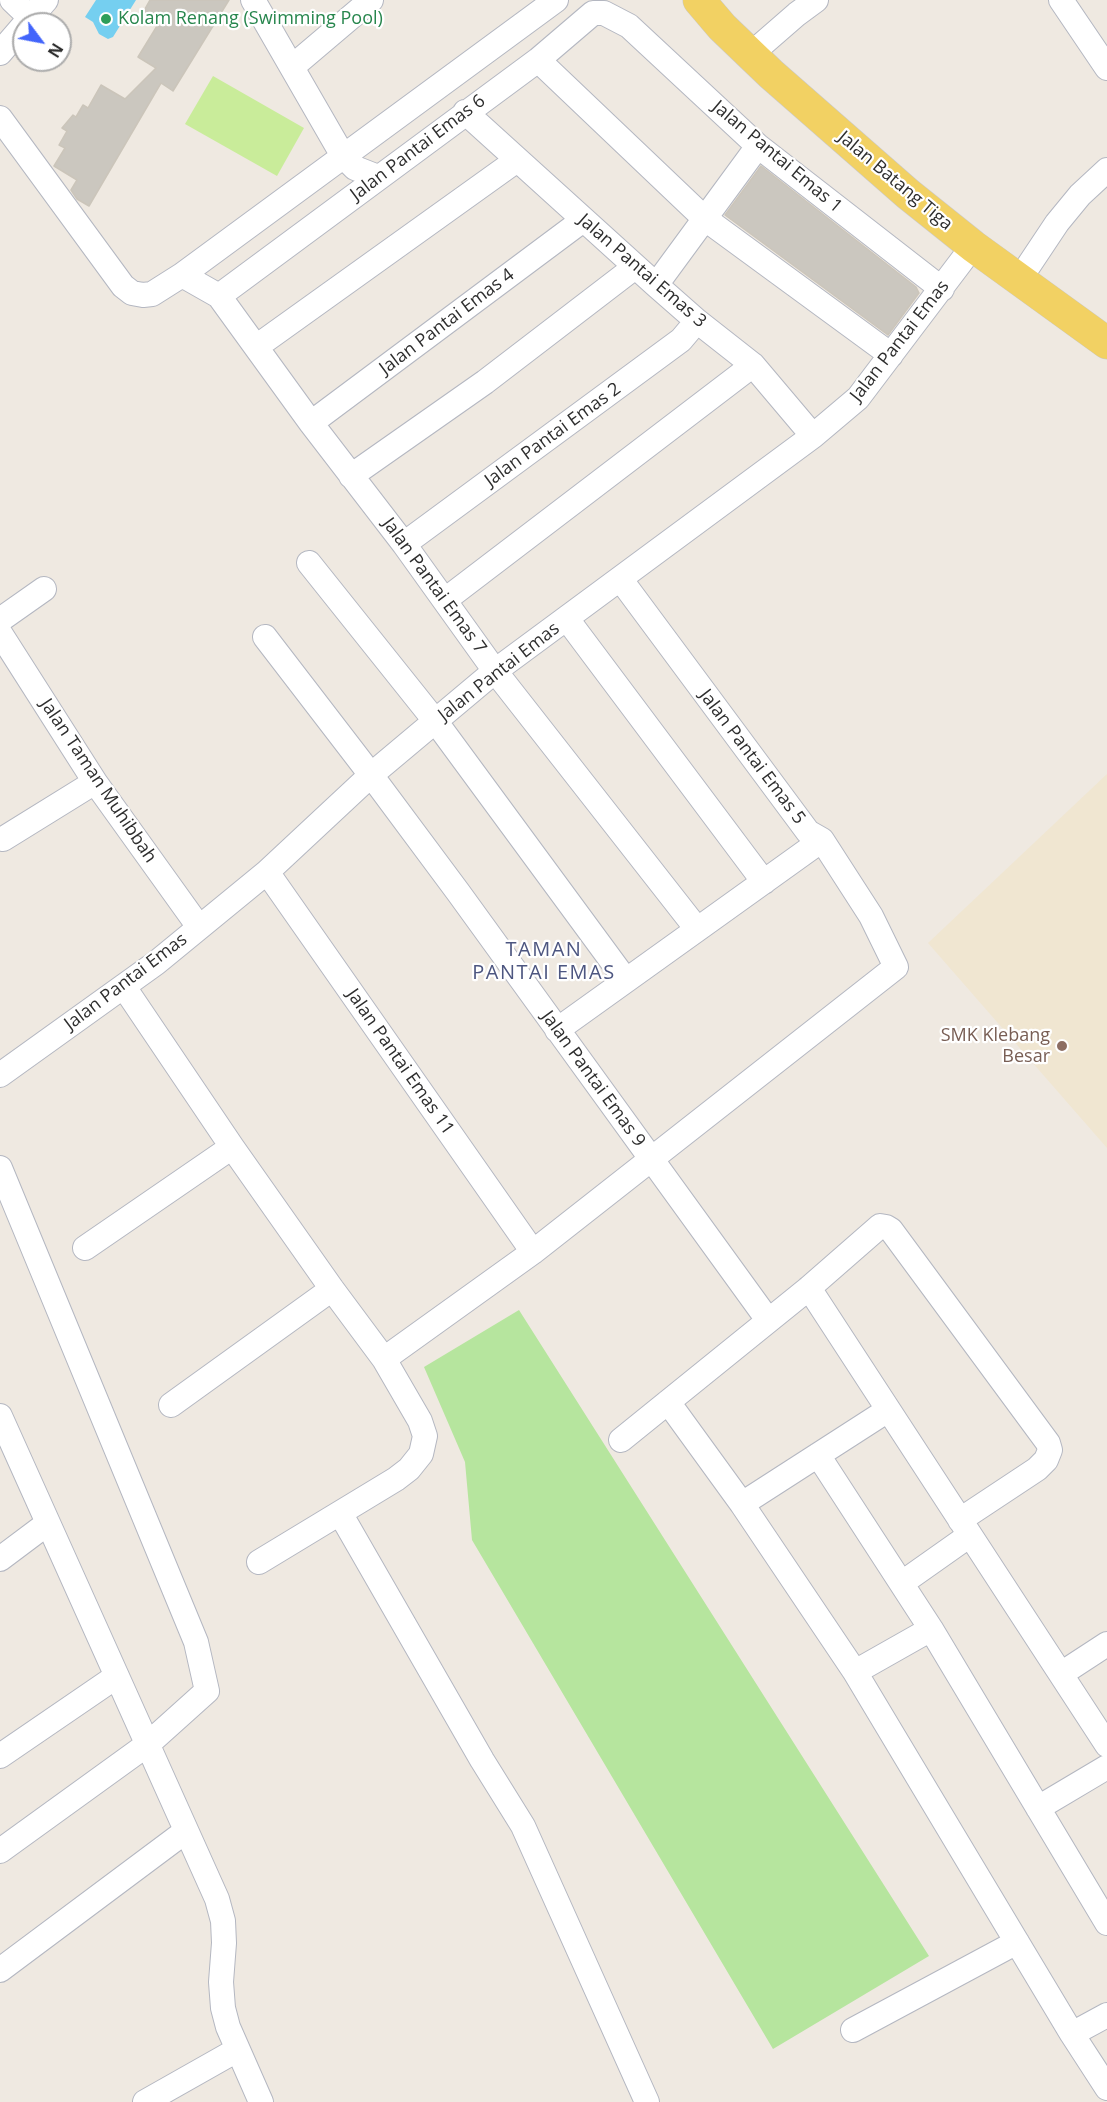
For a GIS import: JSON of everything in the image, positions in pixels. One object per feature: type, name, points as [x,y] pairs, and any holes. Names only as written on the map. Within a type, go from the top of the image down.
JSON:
[{"type":"main road","name":"Jalan Batang Tiga","points":[[699,0],[722,27],[841,136],[973,246],[1107,343]]},
{"type":"street","points":[[12,0],[26,12]]},
{"type":"street","points":[[253,0],[344,156],[355,168],[378,177]]},
{"type":"street","points":[[292,67],[371,0]]},
{"type":"street","points":[[0,118],[123,286],[132,293],[152,294],[182,275],[556,0]]},
{"type":"street","points":[[751,54],[796,14],[816,0]]},
{"type":"street","points":[[1073,4],[1107,68]]},
{"type":"street","name":"Jalan Pantai Emas 6","points":[[219,296],[538,60],[593,14],[613,10]]},
{"type":"street","name":"Jalan Pantai Emas 1","points":[[613,10],[758,146],[942,289]]},
{"type":"street","points":[[0,53],[12,40]]},
{"type":"street","points":[[538,60],[704,218],[891,355]]},
{"type":"street","name":"Jalan Pantai Emas 3","points":[[465,112],[635,267],[753,366],[813,436]]},
{"type":"street","points":[[656,285],[758,146]]},
{"type":"street","points":[[256,347],[518,160]]},
{"type":"street","points":[[1019,280],[1057,223],[1080,195],[1107,170]]},
{"type":"street","name":"Jalan Pantai Emas 4","points":[[311,423],[583,220]]},
{"type":"street","name":"Jalan Pantai Emas","points":[[0,1074],[124,987],[267,872],[371,775],[495,671],[813,436],[858,398],[973,246]]},
{"type":"street","points":[[351,476],[485,382],[635,267]]},
{"type":"street","points":[[182,275],[219,296]]},
{"type":"street","name":"Jalan Pantai Emas 7","points":[[219,296],[311,423],[404,543],[495,671],[697,929]]},
{"type":"street","name":"Jalan Pantai Emas 2","points":[[404,543],[681,340],[697,321]]},
{"type":"street","points":[[445,600],[753,366]]},
{"type":"street","points":[[309,563],[436,722],[625,979]]},
{"type":"street","name":"Jalan Pantai Emas 5","points":[[621,580],[808,832],[822,840],[871,916],[896,967],[651,1158]]},
{"type":"street","points":[[0,620],[44,589]]},
{"type":"street","points":[[567,619],[764,882]]},
{"type":"street","name":"Jalan Taman Muhibbah","points":[[0,634],[95,782],[199,927]]},
{"type":"street","name":"Jalan Pantai Emas 9","points":[[265,637],[371,775],[768,1320]]},
{"type":"street","points":[[3,839],[95,782]]},
{"type":"street","points":[[558,1030],[625,979],[822,840]]},
{"type":"street","name":"Jalan Pantai Emas 11","points":[[267,872],[533,1252]]},
{"type":"street","points":[[124,987],[232,1148],[384,1359],[420,1421],[425,1436],[421,1454],[409,1469],[396,1479],[259,1562]]},
{"type":"street","points":[[85,1248],[232,1148]]},
{"type":"street","points":[[384,1359],[533,1252],[651,1158]]},
{"type":"street","points":[[0,1168],[196,1642],[207,1691],[148,1744],[0,1851]]},
{"type":"street","points":[[621,1440],[808,1288],[880,1226],[891,1230],[1048,1443],[1050,1450],[1046,1460],[1037,1469],[902,1583]]},
{"type":"street","points":[[808,1288],[1107,1744]]},
{"type":"street","points":[[171,1405],[332,1289]]},
{"type":"street","points":[[668,1402],[742,1504],[855,1672],[1072,2034],[1107,2088]]},
{"type":"street","points":[[742,1504],[888,1410]]},
{"type":"street","points":[[0,1416],[8,1461],[48,1523],[217,1899],[224,1944],[221,1982],[228,2027],[261,2102]]},
{"type":"street","points":[[818,1455],[931,1629],[1107,1923]]},
{"type":"street","points":[[340,1513],[482,1760],[523,1826],[647,2102]]},
{"type":"street","points":[[0,1559],[48,1523]]},
{"type":"street","points":[[855,1672],[931,1629]]},
{"type":"street","points":[[1061,1674],[1107,1644]]},
{"type":"street","points":[[0,1756],[117,1676]]},
{"type":"street","points":[[1038,1808],[1107,1767]]},
{"type":"street","points":[[0,1970],[186,1831]]},
{"type":"street","points":[[853,2030],[1017,1942]]},
{"type":"street","points":[[1072,2034],[1107,2015]]},
{"type":"street","points":[[145,2102],[237,2050]]},
{"type":"shaded area","name":"SMK Klebang Besar","points":[[1107,774],[1107,1148],[928,943]]},
{"type":"green space","points":[[213,76],[304,128],[277,176],[185,124]]},
{"type":"green space","points":[[519,1310],[929,1956],[773,2049],[472,1540],[465,1462],[424,1367]]},
{"type":"water","name":"Kolam Renang (Swimming Pool)","points":[[96,0],[136,0],[113,37],[108,39],[99,34],[93,22],[85,17]]},
{"type":"building","points":[[150,0],[229,0],[173,91],[161,83],[89,206],[77,199],[71,190],[77,180],[54,166],[65,148],[59,145],[67,131],[62,128],[73,115],[76,117],[83,105],[88,108],[101,85],[125,99],[156,68],[138,57],[157,26],[141,16]]},
{"type":"building","points":[[761,166],[916,287],[919,293],[888,335],[725,215]]},
{"type":"place","name":"Kolam Renang (Swimming Pool)","points":[[106,19]]},
{"type":"place","name":"SMK Klebang Besar","points":[[1062,1046]]},
{"type":"district","name":"TAMAN PANTAI EMAS","points":[[544,962]]}]
